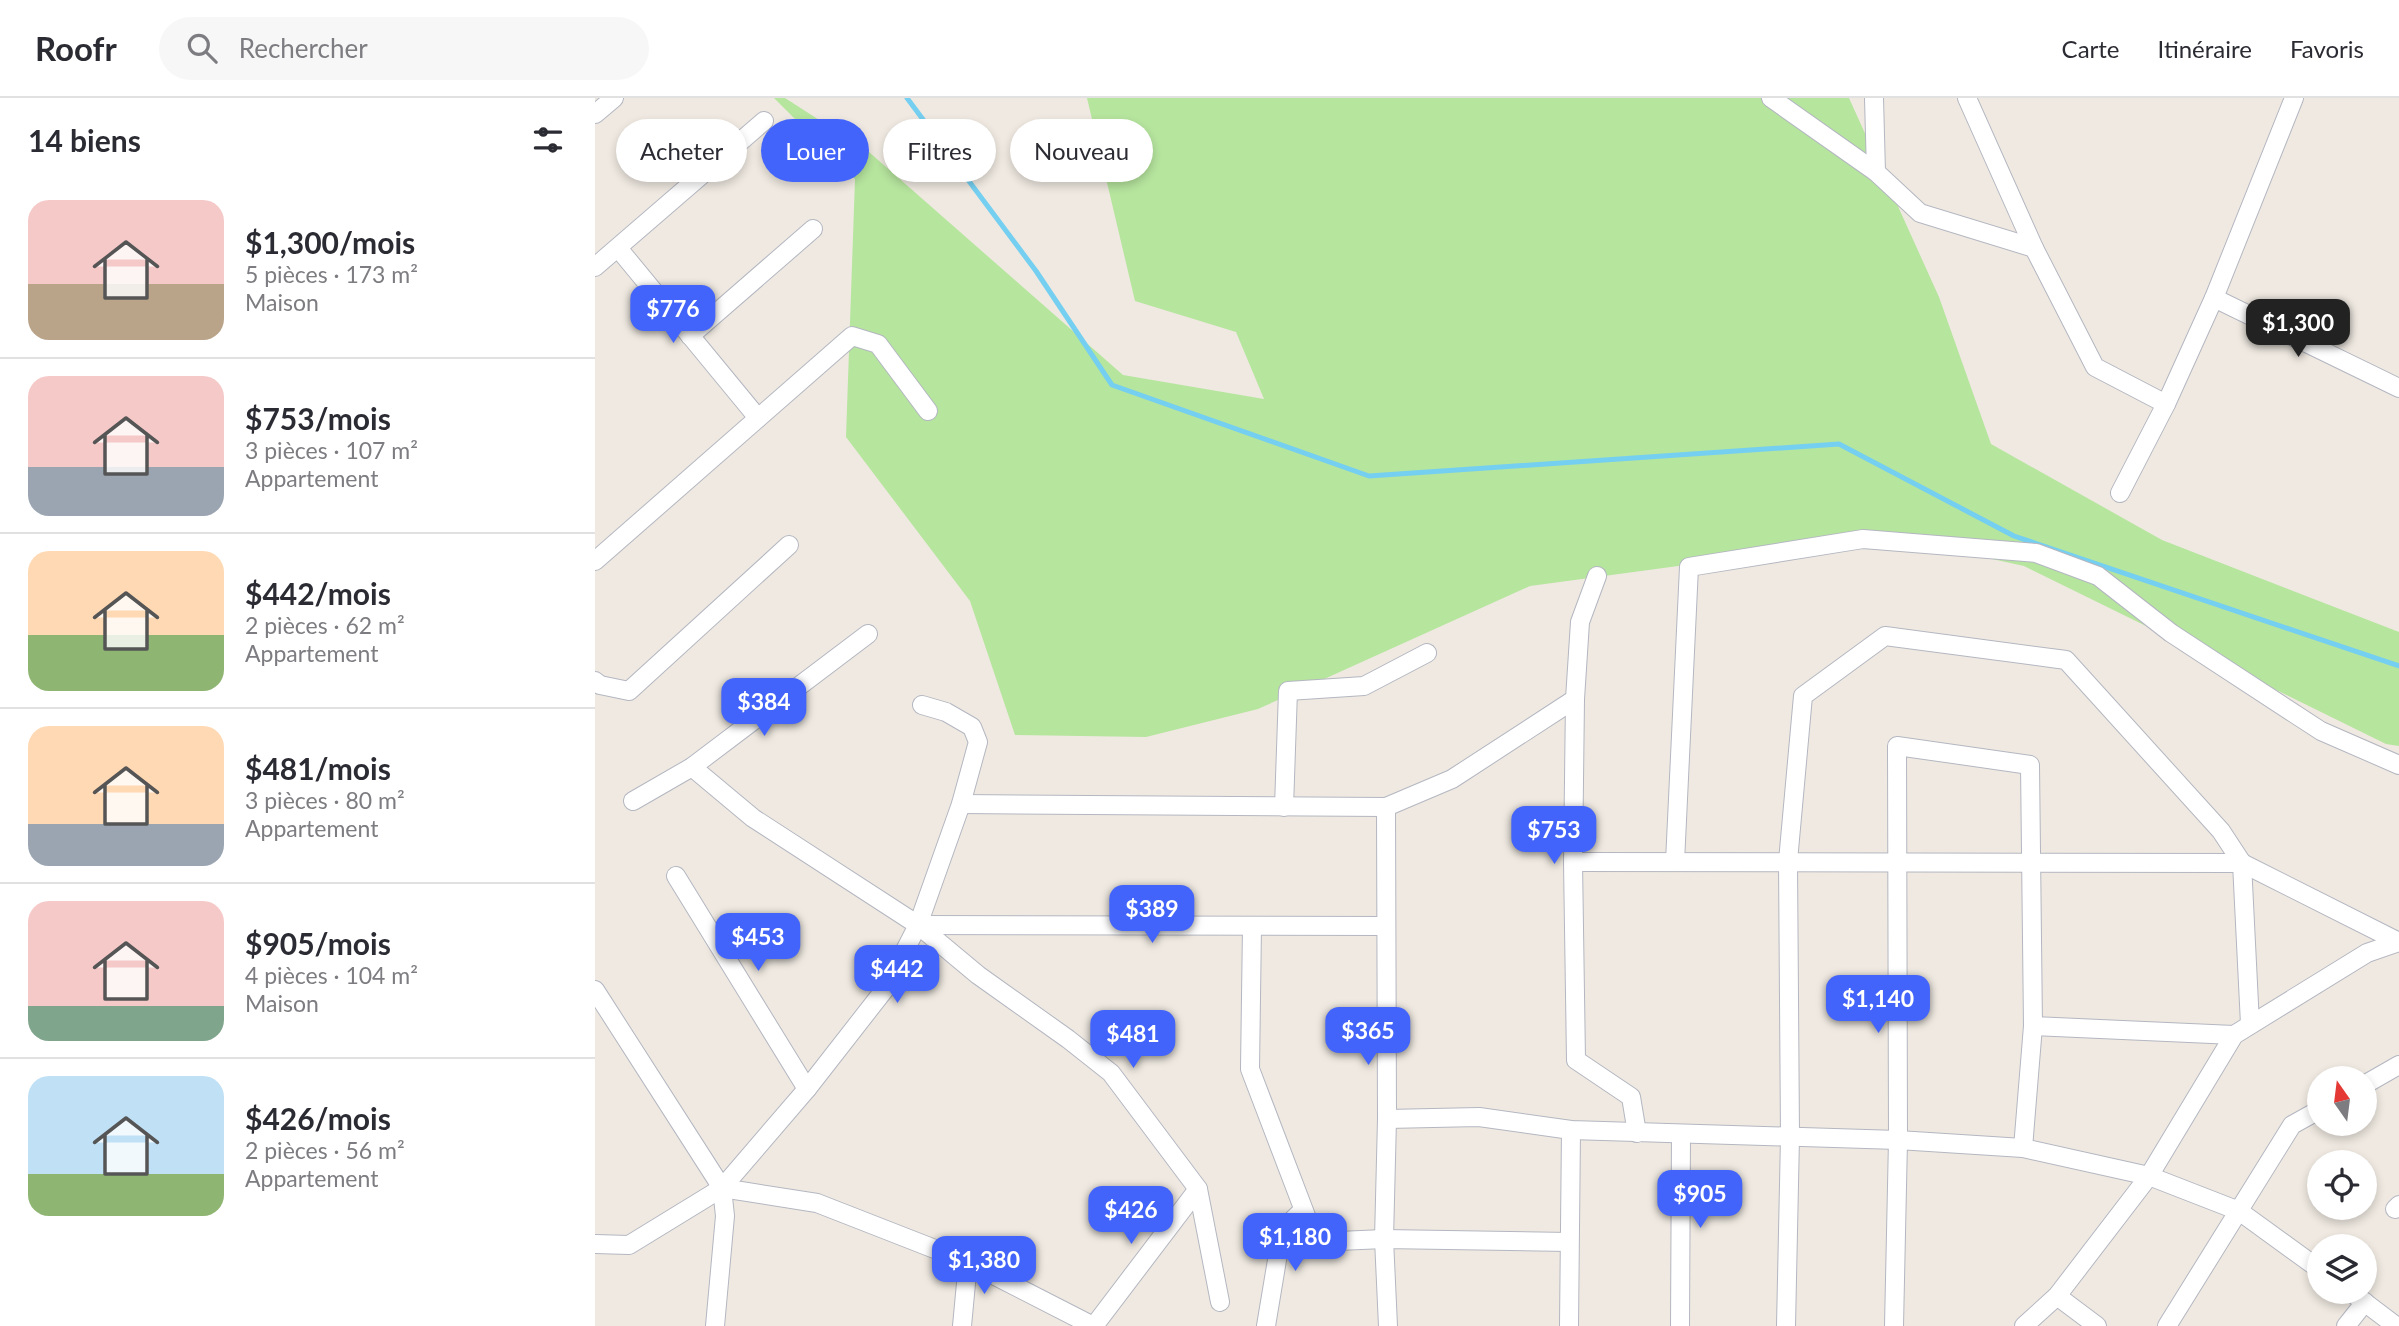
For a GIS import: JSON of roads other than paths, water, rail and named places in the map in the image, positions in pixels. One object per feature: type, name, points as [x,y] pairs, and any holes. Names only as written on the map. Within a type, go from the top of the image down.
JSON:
[{"type":"street","points":[[595,114],[614,98]]},
{"type":"street","points":[[1771,98],[1877,172],[1920,214],[2034,248]]},
{"type":"street","points":[[1874,98],[1877,172]]},
{"type":"street","points":[[1967,98],[2034,248],[2095,367],[2165,404]]},
{"type":"street","points":[[2120,493],[2214,298],[2294,98]]},
{"type":"street","points":[[595,267],[761,124]]},
{"type":"street","points":[[690,336],[813,229]]},
{"type":"street","points":[[618,248],[758,418]]},
{"type":"street","points":[[2214,298],[2399,388]]},
{"type":"street","points":[[595,561],[852,336],[878,344],[927,411]]},
{"type":"street","points":[[1675,862],[1689,567],[1863,539],[2036,553],[2098,576],[2171,633],[2321,732],[2399,765]]},
{"type":"street","points":[[595,681],[600,685],[629,691],[789,545]]},
{"type":"street","points":[[1597,576],[1580,622],[1575,699],[1573,863],[1576,1060],[1631,1097],[1637,1133]]},
{"type":"street","points":[[633,801],[692,768],[868,634]]},
{"type":"street","points":[[1786,1326],[1790,1137],[1788,861],[1803,696],[1885,636],[2066,660],[2221,831],[2242,863],[2250,1024]]},
{"type":"street","points":[[1284,807],[1288,691],[1364,686],[1427,653]]},
{"type":"street","points":[[961,804],[1386,807],[1452,779],[1575,699]]},
{"type":"street","points":[[595,1244],[629,1245],[722,1188],[807,1089],[885,989],[918,925],[961,804],[978,742],[972,727],[946,712],[922,705]]},
{"type":"street","points":[[1894,1326],[1898,1140],[1897,746],[2030,765],[2033,1026],[2023,1148]]},
{"type":"street","points":[[692,768],[753,818],[918,925],[978,975],[1111,1073],[1198,1189],[1220,1302]]},
{"type":"street","points":[[1386,807],[1387,1119],[1384,1239],[1388,1326]]},
{"type":"street","points":[[1573,863],[2242,863],[2399,942]]},
{"type":"street","points":[[676,876],[807,1089]]},
{"type":"street","points":[[918,925],[1386,926]]},
{"type":"street","points":[[1252,926],[1250,1069],[1316,1242],[1384,1239],[1569,1242]]},
{"type":"street","points":[[2024,1326],[2057,1296],[2149,1176],[2234,1035],[2367,953],[2399,942]]},
{"type":"street","points":[[595,990],[722,1188],[725,1216],[715,1326]]},
{"type":"street","points":[[2033,1026],[2234,1035]]},
{"type":"street","points":[[2377,1078],[2399,1065]]},
{"type":"street","points":[[1387,1119],[1479,1117],[1571,1130],[1898,1140],[2023,1148],[2149,1176],[2239,1211],[2307,1260]]},
{"type":"street","points":[[2167,1326],[2292,1125],[2307,1117]]},
{"type":"street","points":[[1569,1326],[1571,1130]]},
{"type":"street","points":[[1680,1326],[1681,1135]]},
{"type":"street","points":[[722,1188],[817,1203],[968,1262],[1094,1326],[1198,1189]]},
{"type":"street","points":[[1266,1326],[1282,1230],[1303,1210]]},
{"type":"street","points":[[962,1326],[968,1262]]},
{"type":"street","points":[[2057,1296],[2097,1326]]},
{"type":"street","points":[[2346,1326],[2355,1304]]},
{"type":"street","points":[[2367,1304],[2396,1326]]},
{"type":"waterway","points":[[907,98],[1036,271],[1112,385],[1369,476],[1839,444],[2014,536],[2399,666]]}]
